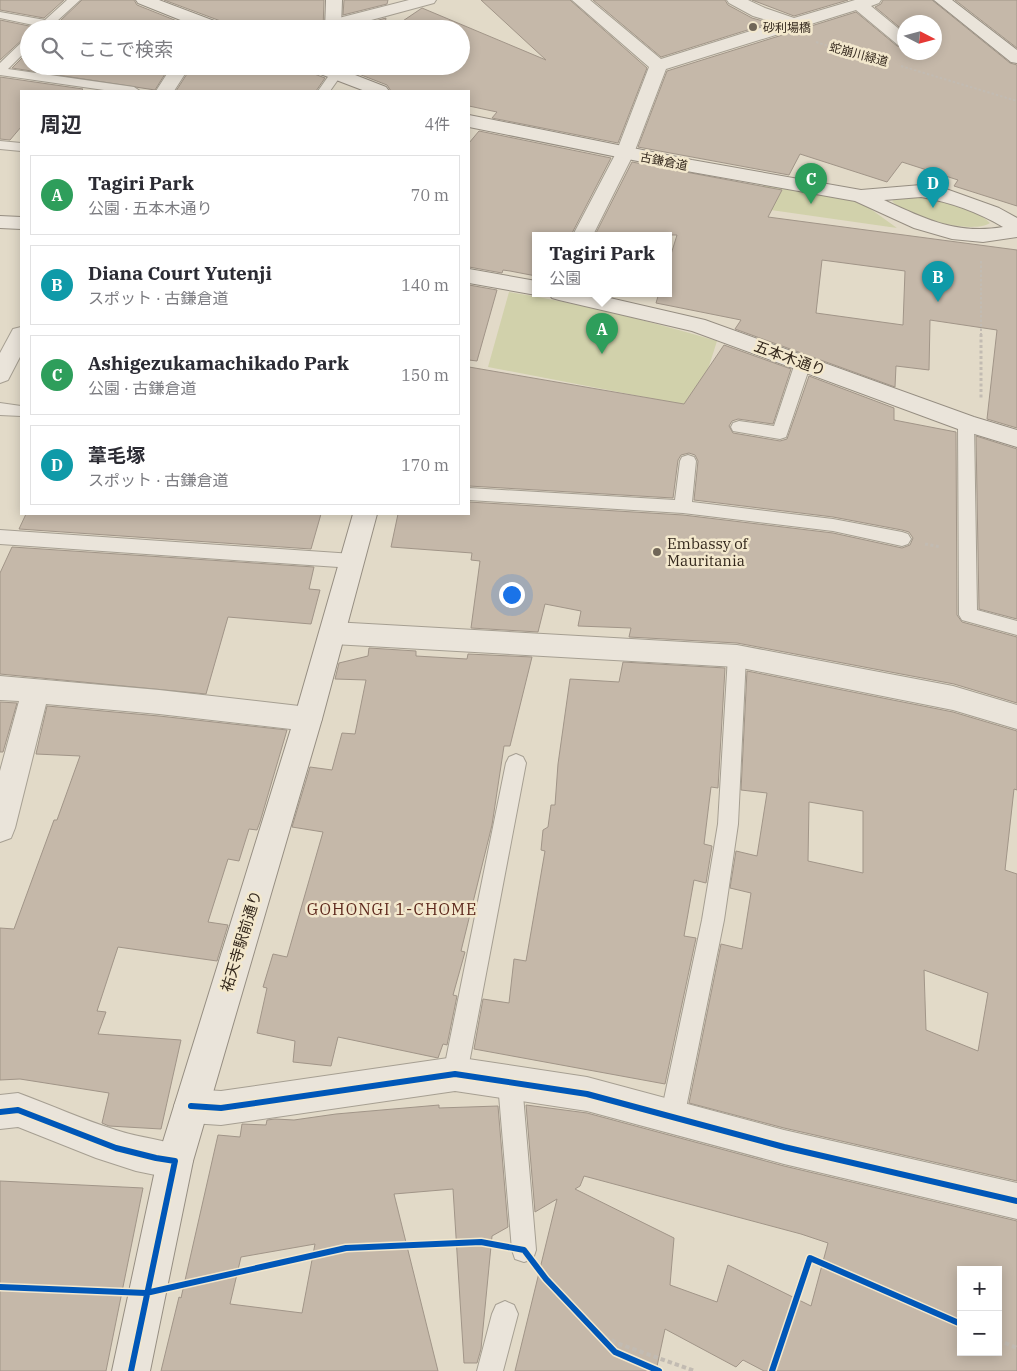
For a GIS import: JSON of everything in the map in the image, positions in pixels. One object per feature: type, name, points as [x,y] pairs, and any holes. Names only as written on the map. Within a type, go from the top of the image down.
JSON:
[{"type":"street","points":[[144,0],[193,20]]},
{"type":"street","points":[[333,20],[334,0]]},
{"type":"street","points":[[358,20],[428,0]]},
{"type":"street","points":[[580,0],[658,66]]},
{"type":"street","points":[[735,0],[759,12],[792,23]]},
{"type":"street","points":[[942,0],[1017,58]]},
{"type":"street","points":[[658,66],[854,3],[897,36]]},
{"type":"street","points":[[585,232],[626,153],[658,66]]},
{"type":"street","points":[[166,90],[175,75]]},
{"type":"street","points":[[346,75],[378,90]]},
{"type":"street","name":"古鎌倉道","points":[[470,121],[626,153],[861,196],[921,191],[946,195],[992,212],[1017,226]]},
{"type":"street","name":"古鎌倉道","points":[[861,196],[903,217],[940,229],[982,236],[1017,231]]},
{"type":"street","points":[[0,222],[20,223]]},
{"type":"street","points":[[470,276],[532,287]]},
{"type":"street","name":"五本木通り","points":[[576,297],[697,325],[973,426],[1017,439]]},
{"type":"street","points":[[0,375],[20,336]]},
{"type":"street","name":"祐天寺駅前通り","points":[[131,1371],[175,1162],[333,634],[365,515]]},
{"type":"street","points":[[333,634],[737,656],[953,698],[1017,717]]},
{"type":"street","points":[[0,688],[159,702],[308,719]]},
{"type":"street","points":[[0,828],[35,691]]},
{"type":"street","points":[[191,1106],[221,1108],[455,1074],[587,1094],[784,1147],[1017,1201]]},
{"type":"street","points":[[0,1112],[18,1110],[134,1154],[154,1160],[175,1162]]},
{"type":"lane","points":[[51,20],[74,0]]},
{"type":"lane","points":[[0,15],[20,20]]},
{"type":"lane","points":[[0,71],[20,50]]},
{"type":"lane","points":[[0,71],[20,74]]},
{"type":"lane","points":[[27,75],[127,90]]},
{"type":"lane","points":[[325,90],[332,75]]},
{"type":"lane","points":[[0,145],[20,147]]},
{"type":"lane","points":[[739,427],[780,433],[803,363]]},
{"type":"lane","points":[[0,409],[20,411]]},
{"type":"lane","points":[[973,426],[967,553],[968,615],[1017,628]]},
{"type":"lane","points":[[683,507],[688,461]]},
{"type":"lane","points":[[470,494],[683,507],[834,525],[902,539]]},
{"type":"lane","points":[[0,537],[353,561]]},
{"type":"lane","points":[[672,1118],[713,920],[728,824],[737,656]]},
{"type":"lane","points":[[455,1074],[516,764]]},
{"type":"lane","points":[[510,1083],[524,1250]]},
{"type":"lane","points":[[490,1371],[504,1314]]},
{"type":"path","points":[[973,426],[982,236]]},
{"type":"path","points":[[902,539],[967,553]]},
{"type":"path","points":[[0,1287],[146,1293],[346,1248],[481,1242],[524,1250],[546,1279],[595,1331],[619,1344],[695,1371]]},
{"type":"path","points":[[772,1371],[810,1258],[957,1322]]},
{"type":"path","points":[[1002,1342],[1017,1348]]},
{"type":"green space","points":[[763,185],[858,200],[897,228],[756,208]]},
{"type":"green space","points":[[923,196],[967,208],[976,212],[990,223],[981,226],[955,226],[910,213],[892,201]]},
{"type":"green space","points":[[509,292],[614,313],[717,341],[696,407],[488,367]]},
{"type":"building","points":[[0,0],[64,0],[44,18],[0,10]]},
{"type":"building","points":[[82,0],[134,0],[137,5],[174,20],[61,20]]},
{"type":"building","points":[[164,0],[324,0],[323,20],[218,20]]},
{"type":"building","points":[[344,0],[388,0],[387,4],[343,15]]},
{"type":"building","points":[[481,0],[570,0],[647,68],[618,143],[492,118],[497,112],[470,106],[470,90],[390,90],[387,85],[361,75],[470,75],[470,28],[546,60]]},
{"type":"building","points":[[593,0],[725,0],[728,5],[752,18],[770,23],[661,57]]},
{"type":"building","points":[[752,0],[848,0],[794,16]]},
{"type":"building","points":[[883,0],[932,0],[1010,63],[1017,65],[1017,206],[954,186],[958,180],[902,162],[887,182],[800,154],[789,175],[638,147],[667,71],[856,12],[897,46],[897,60],[942,60],[942,15],[897,15],[897,25],[875,7],[881,4]]},
{"type":"building","points":[[955,0],[1017,0],[1017,48]]},
{"type":"building","points":[[422,8],[451,20],[404,20]]},
{"type":"building","points":[[0,20],[20,24],[20,42],[0,60]]},
{"type":"building","points":[[20,60],[20,69],[12,68]]},
{"type":"building","points":[[58,75],[164,75],[155,90]]},
{"type":"building","points":[[186,75],[317,75],[325,78],[317,90],[177,90]]},
{"type":"building","points":[[0,77],[83,89],[20,90],[20,128],[10,140],[0,139]]},
{"type":"building","points":[[479,131],[611,158],[573,232],[532,232],[532,275],[503,270],[502,273],[470,267],[470,142]]},
{"type":"building","points":[[632,162],[782,190],[768,217],[1017,250],[1017,428],[987,419],[997,330],[930,320],[929,370],[896,366],[895,387],[735,329],[741,320],[656,303],[658,297],[672,297],[672,251],[677,235],[672,235],[672,232],[597,232]],"holes":[[[822,260],[905,271],[903,325],[816,313]]]},
{"type":"building","points":[[470,285],[497,290],[477,361],[470,360]]},
{"type":"building","points":[[724,345],[791,369],[773,424],[738,419],[732,421],[729,426],[733,433],[780,441],[787,439],[809,376],[894,408],[894,420],[956,432],[957,615],[962,622],[1017,637],[1017,703],[954,684],[737,643],[629,637],[631,628],[578,626],[581,611],[545,604],[538,632],[471,628],[480,561],[471,560],[472,553],[391,547],[398,515],[470,515],[470,502],[683,515],[833,533],[902,548],[910,545],[913,538],[909,532],[902,530],[833,517],[694,500],[698,461],[695,455],[689,453],[681,455],[678,460],[673,498],[470,486],[470,367],[684,404]]},
{"type":"building","points":[[976,436],[1017,449],[1017,619],[979,609]]},
{"type":"building","points":[[26,515],[321,515],[311,549],[19,529]]},
{"type":"building","points":[[12,547],[314,567],[309,589],[320,590],[311,624],[228,617],[206,694],[0,674],[0,573]]},
{"type":"building","points":[[369,648],[416,651],[416,656],[467,659],[468,654],[532,657],[510,746],[504,746],[492,825],[461,951],[465,952],[453,995],[457,996],[447,1045],[443,1044],[438,1058],[338,1037],[331,1066],[293,1062],[295,1041],[257,1033],[267,988],[263,987],[273,954],[287,957],[323,832],[292,827],[310,767],[332,770],[342,733],[355,734],[366,680],[335,679],[339,663],[368,656]]},
{"type":"building","points":[[623,662],[725,668],[718,788],[711,787],[704,844],[712,846],[706,883],[694,880],[684,936],[696,938],[665,1084],[474,1049],[483,999],[509,1003],[514,959],[526,961],[545,851],[541,850],[543,830],[548,827],[551,805],[555,805],[558,764],[570,679],[619,682]]},
{"type":"building","points":[[747,671],[953,712],[1017,731],[1017,790],[1014,789],[1005,870],[1017,874],[1017,1181],[784,1128],[689,1103],[721,944],[742,949],[751,893],[730,888],[736,851],[757,856],[767,793],[741,790]],"holes":[[[809,802],[863,811],[863,873],[808,861]],[[924,970],[988,993],[978,1051],[926,1030]]]},
{"type":"building","points":[[0,702],[17,703],[3,752],[0,752]]},
{"type":"building","points":[[47,706],[287,730],[257,830],[249,829],[239,861],[228,859],[208,922],[228,925],[217,961],[118,947],[97,1011],[106,1012],[98,1034],[181,1040],[161,1129],[109,1126],[102,1123],[109,1093],[20,1079],[0,1080],[0,928],[14,929],[80,756],[36,754]]},
{"type":"building","points":[[439,1105],[439,1108],[498,1106],[508,1227],[492,1236],[481,1349],[477,1363],[464,1363],[453,1189],[394,1194],[438,1371],[161,1371],[179,1297],[181,1298],[218,1135],[240,1137],[242,1124],[266,1125],[267,1120],[294,1120],[336,1114]],"holes":[[[315,1244],[302,1313],[230,1304],[241,1257]]]},
{"type":"building","points":[[526,1105],[587,1113],[784,1166],[1017,1221],[1017,1371],[764,1371],[743,1360],[736,1367],[665,1329],[656,1371],[515,1371],[557,1199],[535,1212]],"holes":[[[584,1176],[801,1234],[828,1243],[811,1306],[728,1265],[717,1302],[670,1285],[674,1238],[575,1189],[580,1186]]]},
{"type":"building","points":[[0,1181],[143,1188],[106,1371],[0,1371]]},
{"type":"cycle path","points":[[191,1106],[221,1108],[455,1074],[587,1094],[784,1147],[1017,1201]]},
{"type":"cycle path","points":[[0,1112],[18,1110],[116,1148],[136,1154],[175,1161],[131,1371]]},
{"type":"cycle path","points":[[0,1287],[146,1293],[346,1248],[481,1242],[524,1250],[546,1279],[615,1352],[659,1371]]},
{"type":"cycle path","points":[[772,1371],[810,1258],[957,1322]]},
{"type":"place","name":"砂利場橋","points":[[753,27]]},
{"type":"place","name":"Ashigezukamachikado Park","points":[[811,204]]},
{"type":"place","name":"葦毛塚","points":[[933,208]]},
{"type":"place","name":"Diana Court Yutenji","points":[[938,302]]},
{"type":"place","name":"Tagiri Park","points":[[602,354]]},
{"type":"place","name":"Embassy of Mauritania","points":[[657,552]]},
{"type":"district","name":"GOHONGI 1-CHOME","points":[[392,909]]}]
